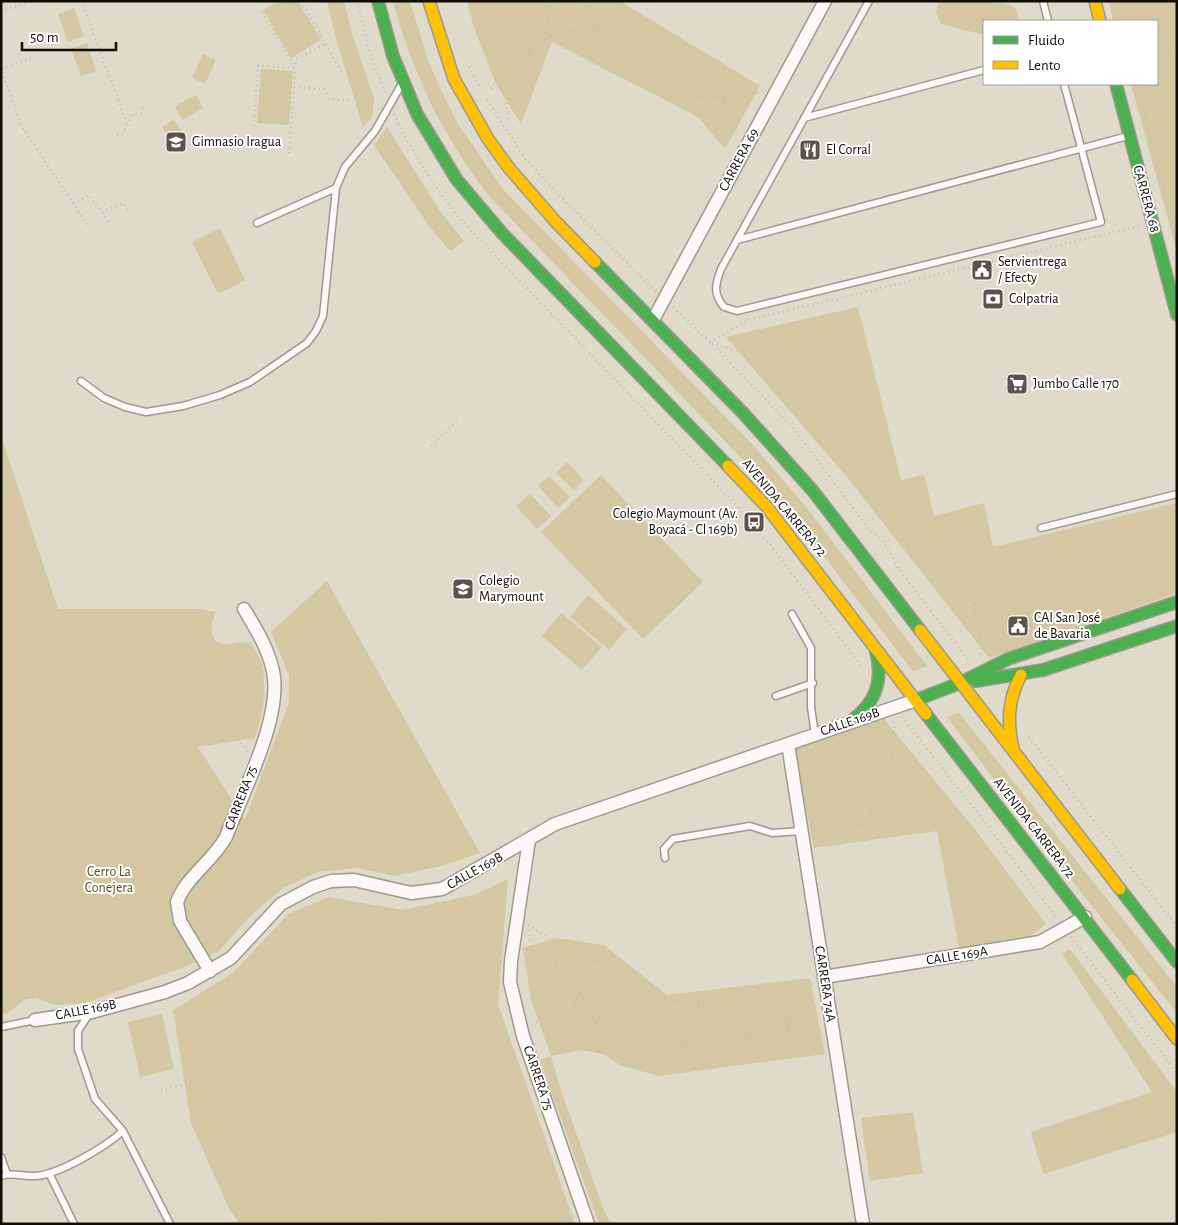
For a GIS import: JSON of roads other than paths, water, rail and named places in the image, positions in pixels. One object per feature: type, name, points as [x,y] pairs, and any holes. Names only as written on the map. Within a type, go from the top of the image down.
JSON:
[{"type":"main road","name":"AVENIDA CARRERA 72","points":[[378,1],[383,25],[403,82],[431,139],[457,180],[502,233],[761,500],[874,649],[916,700],[1177,1039]]},
{"type":"main road","points":[[429,1],[454,79],[488,139],[520,181],[556,222],[653,320],[808,484],[1177,962]]},
{"type":"main road","points":[[1094,1],[1100,20]]},
{"type":"main road","name":"CARRERA 68","points":[[1116,85],[1177,315]]},
{"type":"main road","name":"CALLE 169B","points":[[916,700],[960,683],[1008,660],[1177,602]]},
{"type":"main road","name":"CALLE 169B","points":[[960,683],[1021,675],[1043,670],[1177,626]]},
{"type":"main road","points":[[850,722],[870,704],[878,687],[880,674],[874,649]]},
{"type":"main road","points":[[1015,754],[1008,732],[1008,709],[1012,691],[1021,675]]},
{"type":"street","name":"CARRERA 69","points":[[653,320],[803,33],[825,1]]},
{"type":"street","name":"CARRERA 75","points":[[210,971],[180,921],[176,902],[185,887],[211,860],[226,837],[271,721],[275,699],[273,670],[262,641],[244,609]]},
{"type":"street","name":"CALLE 169B","points":[[34,1020],[92,1012],[165,992],[210,971],[244,947],[262,922],[281,904],[313,887],[332,881],[354,880],[411,893],[427,893],[442,889],[564,821],[916,700]]},
{"type":"street","name":"CARRERA 74A","points":[[788,744],[862,1224]]},
{"type":"street","name":"CARRERA 75","points":[[528,840],[511,961],[510,982],[523,1036],[588,1224]]},
{"type":"street","name":"CALLE 169A","points":[[824,977],[1040,942],[1084,917]]},
{"type":"street","points":[[1155,934],[1177,942]]},
{"type":"lane","points":[[869,1],[737,240],[715,286],[718,299],[724,308],[732,311],[1100,222],[1064,85]]},
{"type":"lane","points":[[1043,1],[1048,20]]},
{"type":"lane","points":[[804,118],[983,70]]},
{"type":"lane","points":[[81,381],[104,398],[125,407],[146,412],[183,406],[220,395],[250,382],[307,343],[316,331],[323,316],[336,188],[345,167],[376,131],[403,82]]},
{"type":"lane","points":[[737,240],[1130,135]]},
{"type":"lane","points":[[257,223],[336,188]]},
{"type":"lane","points":[[1041,528],[1177,494]]},
{"type":"lane","points":[[792,614],[811,648],[813,683],[811,707],[815,734]]},
{"type":"lane","points":[[776,696],[813,683]]},
{"type":"lane","points":[[665,858],[664,849],[672,839],[712,831],[750,826],[772,833],[801,831]]},
{"type":"lane","points":[[92,1012],[78,1031],[78,1049],[95,1099],[123,1132],[170,1224]]},
{"type":"lane","name":"CALLE 169B","points":[[1,1027],[34,1020]]},
{"type":"lane","points":[[1,1157],[4,1175],[36,1176],[49,1173],[95,1151],[123,1132]]},
{"type":"lane","points":[[49,1173],[74,1224]]},
{"type":"place","name":"Gimnasio Iragua","points":[[176,142]]},
{"type":"place","name":"El Corral","points":[[810,150]]},
{"type":"place","name":"Servientrega / Efecty","points":[[982,270]]},
{"type":"place","name":"Colpatria","points":[[993,299]]},
{"type":"place","name":"Jumbo Calle 170","points":[[1017,384]]},
{"type":"place","name":"Colegio Maymount (Av. Boyacá - Cl 169b)","points":[[754,522]]},
{"type":"place","name":"Colegio Marymount","points":[[463,589]]},
{"type":"place","name":"CAI San José de Bavaria","points":[[1018,626]]},
{"type":"park label","name":"Cerro La Conejera","points":[[109,880]]}]
